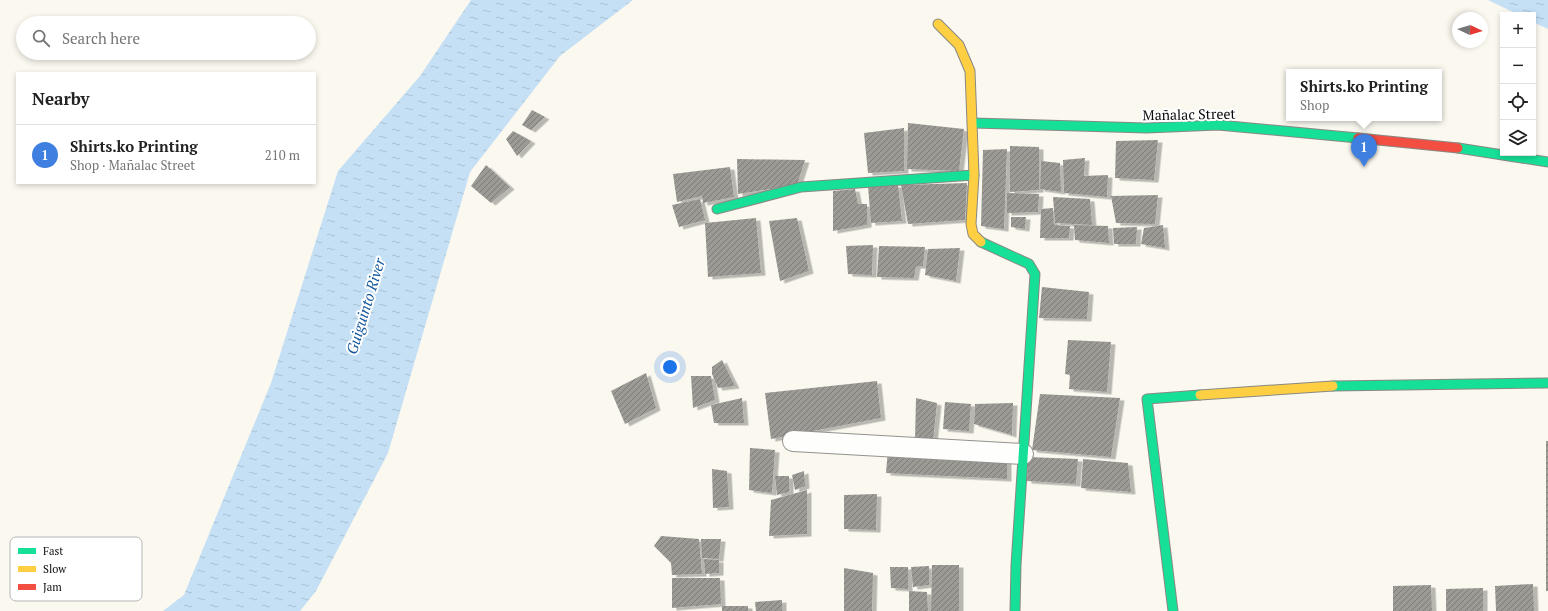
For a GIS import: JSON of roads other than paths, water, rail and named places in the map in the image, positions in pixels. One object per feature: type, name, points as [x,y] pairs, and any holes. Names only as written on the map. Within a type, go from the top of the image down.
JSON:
[{"type":"street","points":[[938,24],[959,45],[970,71],[974,175],[971,224],[973,234],[981,242],[1030,264],[1034,274],[1015,611]]},
{"type":"street","name":"Mañalac Street","points":[[973,123],[1147,128],[1218,125],[1429,144],[1548,162]]},
{"type":"street","points":[[717,209],[801,187],[974,175]]},
{"type":"street","points":[[1174,611],[1147,398],[1348,385],[1548,383]]},
{"type":"street","points":[[794,441],[1023,454]]},
{"type":"water","name":"Guiguinto River","points":[[471,0],[633,0],[560,56],[470,172],[388,453],[316,591],[300,611],[163,611],[184,595],[271,383],[338,171],[420,76]]},
{"type":"water","points":[[1488,0],[1548,0],[1548,29],[1536,23],[1536,12],[1513,12]]},
{"type":"place","name":"Shirts.ko Printing","points":[[1364,167]]}]
